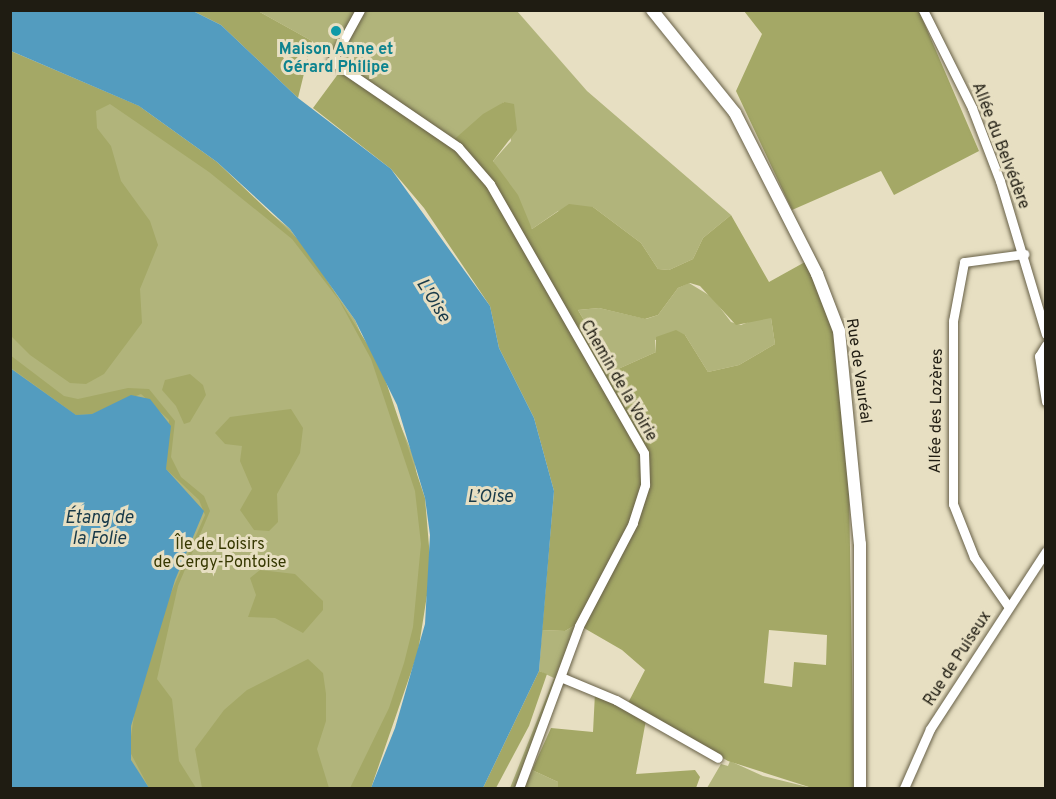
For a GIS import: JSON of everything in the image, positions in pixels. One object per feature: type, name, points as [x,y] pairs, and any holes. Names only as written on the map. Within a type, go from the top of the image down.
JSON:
[{"type":"street","name":"Chemin de la Voirie","points":[[360,10],[332,61],[458,147],[490,184],[644,453],[645,485],[633,523],[579,626],[563,678],[519,789]]},
{"type":"street","name":"Rue de Vauréal","points":[[652,10],[735,113],[817,274],[839,331],[860,544],[860,789]]},
{"type":"street","name":"Allée du Belvédère","points":[[923,10],[972,108],[1024,254],[1045,333]]},
{"type":"street","name":"Allée des Lozères","points":[[1008,606],[974,557],[953,504],[953,321],[964,262],[1024,254]]},
{"type":"street","points":[[1046,345],[1039,356],[1046,401]]},
{"type":"street","name":"Rue de Puiseux","points":[[904,789],[930,729],[1008,606],[1046,551]]},
{"type":"street","points":[[563,678],[616,700],[718,758]]},
{"type":"green space","points":[[193,11],[258,11],[312,41],[298,98],[221,25]]},
{"type":"green space","points":[[258,11],[517,11],[587,91],[731,215],[703,238],[693,259],[669,270],[658,269],[641,243],[593,207],[558,211],[532,229],[493,161],[511,141],[504,102],[449,144],[341,70],[312,41]]},
{"type":"green space","points":[[744,11],[919,11],[979,151],[894,195],[881,171],[792,210],[736,91],[762,34]]},
{"type":"green space","points":[[10,51],[139,106],[217,162],[306,247],[380,364],[425,498],[431,570],[418,652],[371,788],[350,788],[389,708],[404,663],[413,627],[421,544],[415,491],[371,359],[339,300],[292,239],[209,172],[110,104],[96,111],[97,128],[111,146],[121,181],[150,221],[158,245],[140,289],[142,323],[104,374],[86,384],[70,383],[30,355],[11,336]]},
{"type":"green space","name":"Île de Loisirs de Cergy-Pontoise","points":[[11,51],[139,106],[290,229],[355,320],[414,457],[431,570],[371,788],[11,788]]},
{"type":"green space","points":[[341,70],[449,144],[483,114],[504,102],[514,104],[517,130],[493,161],[518,195],[532,229],[569,204],[593,207],[641,243],[658,269],[669,270],[693,259],[703,238],[731,215],[769,282],[805,262],[833,323],[849,488],[854,788],[812,788],[728,761],[628,703],[645,670],[622,650],[577,624],[565,631],[542,630],[554,491],[534,418],[499,348],[490,306],[424,208],[391,169],[313,108]],"holes":[[[690,283],[700,286],[736,325],[771,318],[775,344],[739,365],[708,372],[685,335],[676,330],[656,337],[656,352],[618,369],[609,363],[578,310],[599,308],[645,319],[658,315],[678,288]],[[769,630],[827,635],[826,665],[794,662],[792,687],[764,683]]]},
{"type":"green space","points":[[689,283],[712,297],[731,322],[741,325],[766,315],[771,318],[775,344],[739,365],[708,372],[685,335],[655,340],[656,352],[618,369],[609,363],[578,310],[599,308],[646,319],[658,315],[678,288]]},
{"type":"green space","points":[[10,355],[64,396],[78,399],[128,388],[149,389],[175,421],[171,457],[181,477],[204,496],[210,511],[178,586],[157,679],[172,699],[179,761],[196,788],[149,788],[129,750],[135,709],[167,602],[205,515],[199,500],[166,469],[169,420],[141,394],[92,414],[76,415],[11,368]]},
{"type":"green space","points":[[190,374],[203,385],[206,395],[190,422],[184,424],[176,406],[162,390],[165,380]]},
{"type":"green space","points":[[291,409],[303,428],[300,453],[277,494],[278,522],[269,531],[254,530],[240,510],[252,489],[240,461],[242,446],[225,444],[215,433],[230,417]]},
{"type":"green space","points":[[260,570],[295,574],[323,601],[323,610],[303,633],[275,618],[248,617],[256,595],[250,578]]},
{"type":"green space","points":[[577,624],[516,788],[510,788],[554,678],[539,671],[542,630],[565,631]]},
{"type":"green space","points":[[308,659],[323,673],[326,721],[317,749],[329,788],[202,788],[195,749],[224,710],[247,690]]},
{"type":"green space","points":[[539,671],[547,674],[529,726],[496,788],[483,788]]},
{"type":"green space","points":[[595,693],[646,720],[636,774],[695,770],[700,777],[696,788],[558,788],[558,782],[532,770],[551,728],[593,732]]},
{"type":"green space","points":[[730,761],[763,776],[812,788],[707,788],[721,764],[728,766]]},
{"type":"green space","points":[[532,770],[558,782],[558,788],[524,788]]},
{"type":"water","name":"L’Oise","points":[[11,10],[193,11],[221,25],[298,98],[391,169],[490,306],[499,348],[534,418],[554,491],[539,671],[483,788],[371,788],[395,728],[425,624],[430,535],[425,498],[397,405],[355,320],[290,229],[217,162],[139,106],[11,51]]},
{"type":"water","name":"Étang de la Folie","points":[[10,368],[76,415],[92,414],[131,395],[150,399],[171,426],[166,469],[204,511],[175,580],[131,726],[131,760],[149,788],[11,788]]},
{"type":"place","name":"Maison Anne et Gérard Philipe","points":[[336,31]]},
{"type":"water label","name":"L'Oise","points":[[432,301]]}]
